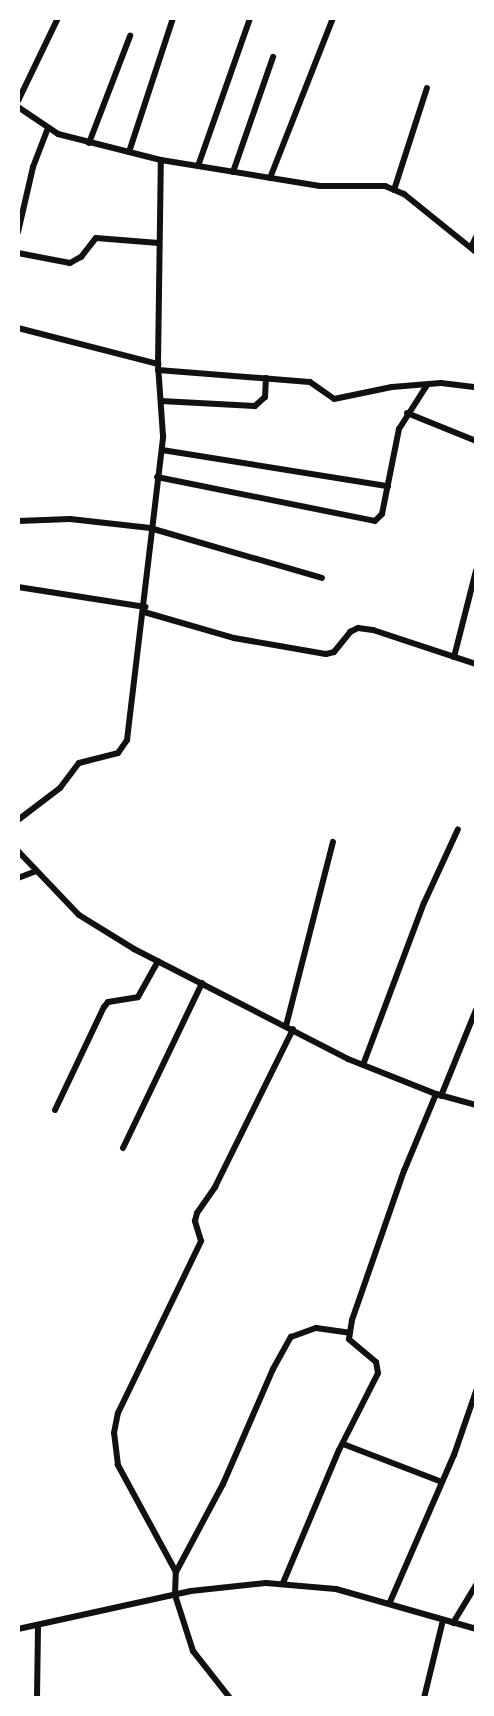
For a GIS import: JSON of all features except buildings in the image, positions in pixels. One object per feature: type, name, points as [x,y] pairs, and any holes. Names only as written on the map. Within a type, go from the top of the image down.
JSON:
[{"type":"street","points":[[18,101],[58,18]]},
{"type":"street","points":[[129,152],[173,18]]},
{"type":"street","points":[[198,166],[250,18]]},
{"type":"street","points":[[270,178],[333,18]]},
{"type":"street","points":[[89,143],[130,36]]},
{"type":"street","points":[[233,172],[273,57]]},
{"type":"street","points":[[394,190],[428,88]]},
{"type":"street","points":[[18,107],[48,128],[89,143],[160,160],[320,186],[385,186],[472,245],[476,252]]},
{"type":"street","points":[[18,232],[33,167],[48,128]]},
{"type":"street","points":[[18,820],[60,788],[79,763],[110,757],[122,749],[134,698],[145,610],[150,528],[162,450],[158,367],[160,160]]},
{"type":"street","points":[[472,245],[476,237]]},
{"type":"street","points":[[18,253],[70,263],[81,257],[96,238],[159,243]]},
{"type":"street","points":[[18,328],[158,367],[310,382],[334,399],[392,387],[427,385],[476,387]]},
{"type":"street","points":[[161,401],[255,406],[265,397],[266,378]]},
{"type":"street","points":[[157,477],[375,521],[382,514],[399,429],[407,413],[427,385]]},
{"type":"street","points":[[407,413],[476,441]]},
{"type":"street","points":[[162,450],[388,486]]},
{"type":"street","points":[[18,521],[70,519],[150,528],[322,578]]},
{"type":"street","points":[[454,657],[476,571]]},
{"type":"street","points":[[18,587],[145,610],[234,638],[326,654],[334,652],[350,632],[358,628],[398,637],[476,664]]},
{"type":"street","points":[[363,1065],[424,903],[458,829]]},
{"type":"street","points":[[176,1572],[118,1465],[114,1433],[118,1413],[201,1241],[195,1221],[197,1213],[215,1187],[290,1028],[333,842]]},
{"type":"street","points":[[18,851],[79,915],[158,961],[363,1065],[438,1095],[476,1105]]},
{"type":"street","points":[[18,878],[36,871]]},
{"type":"street","points":[[55,1110],[104,1007],[108,1002],[138,997],[158,961]]},
{"type":"street","points":[[123,1148],[202,983]]},
{"type":"street","points":[[283,1583],[343,1444],[380,1367],[352,1344],[350,1333],[404,1171],[476,1010]]},
{"type":"street","points":[[230,1698],[193,1651],[175,1595],[176,1572],[223,1484],[273,1369],[291,1337],[316,1328],[350,1333]]},
{"type":"street","points":[[390,1602],[442,1482],[476,1391]]},
{"type":"street","points":[[343,1444],[442,1482]]},
{"type":"street","points":[[18,1629],[175,1595],[283,1583],[336,1589],[390,1602],[476,1629]]},
{"type":"street","points":[[453,1623],[476,1585]]},
{"type":"street","points":[[424,1698],[443,1620]]},
{"type":"street","points":[[37,1698],[38,1625]]}]
